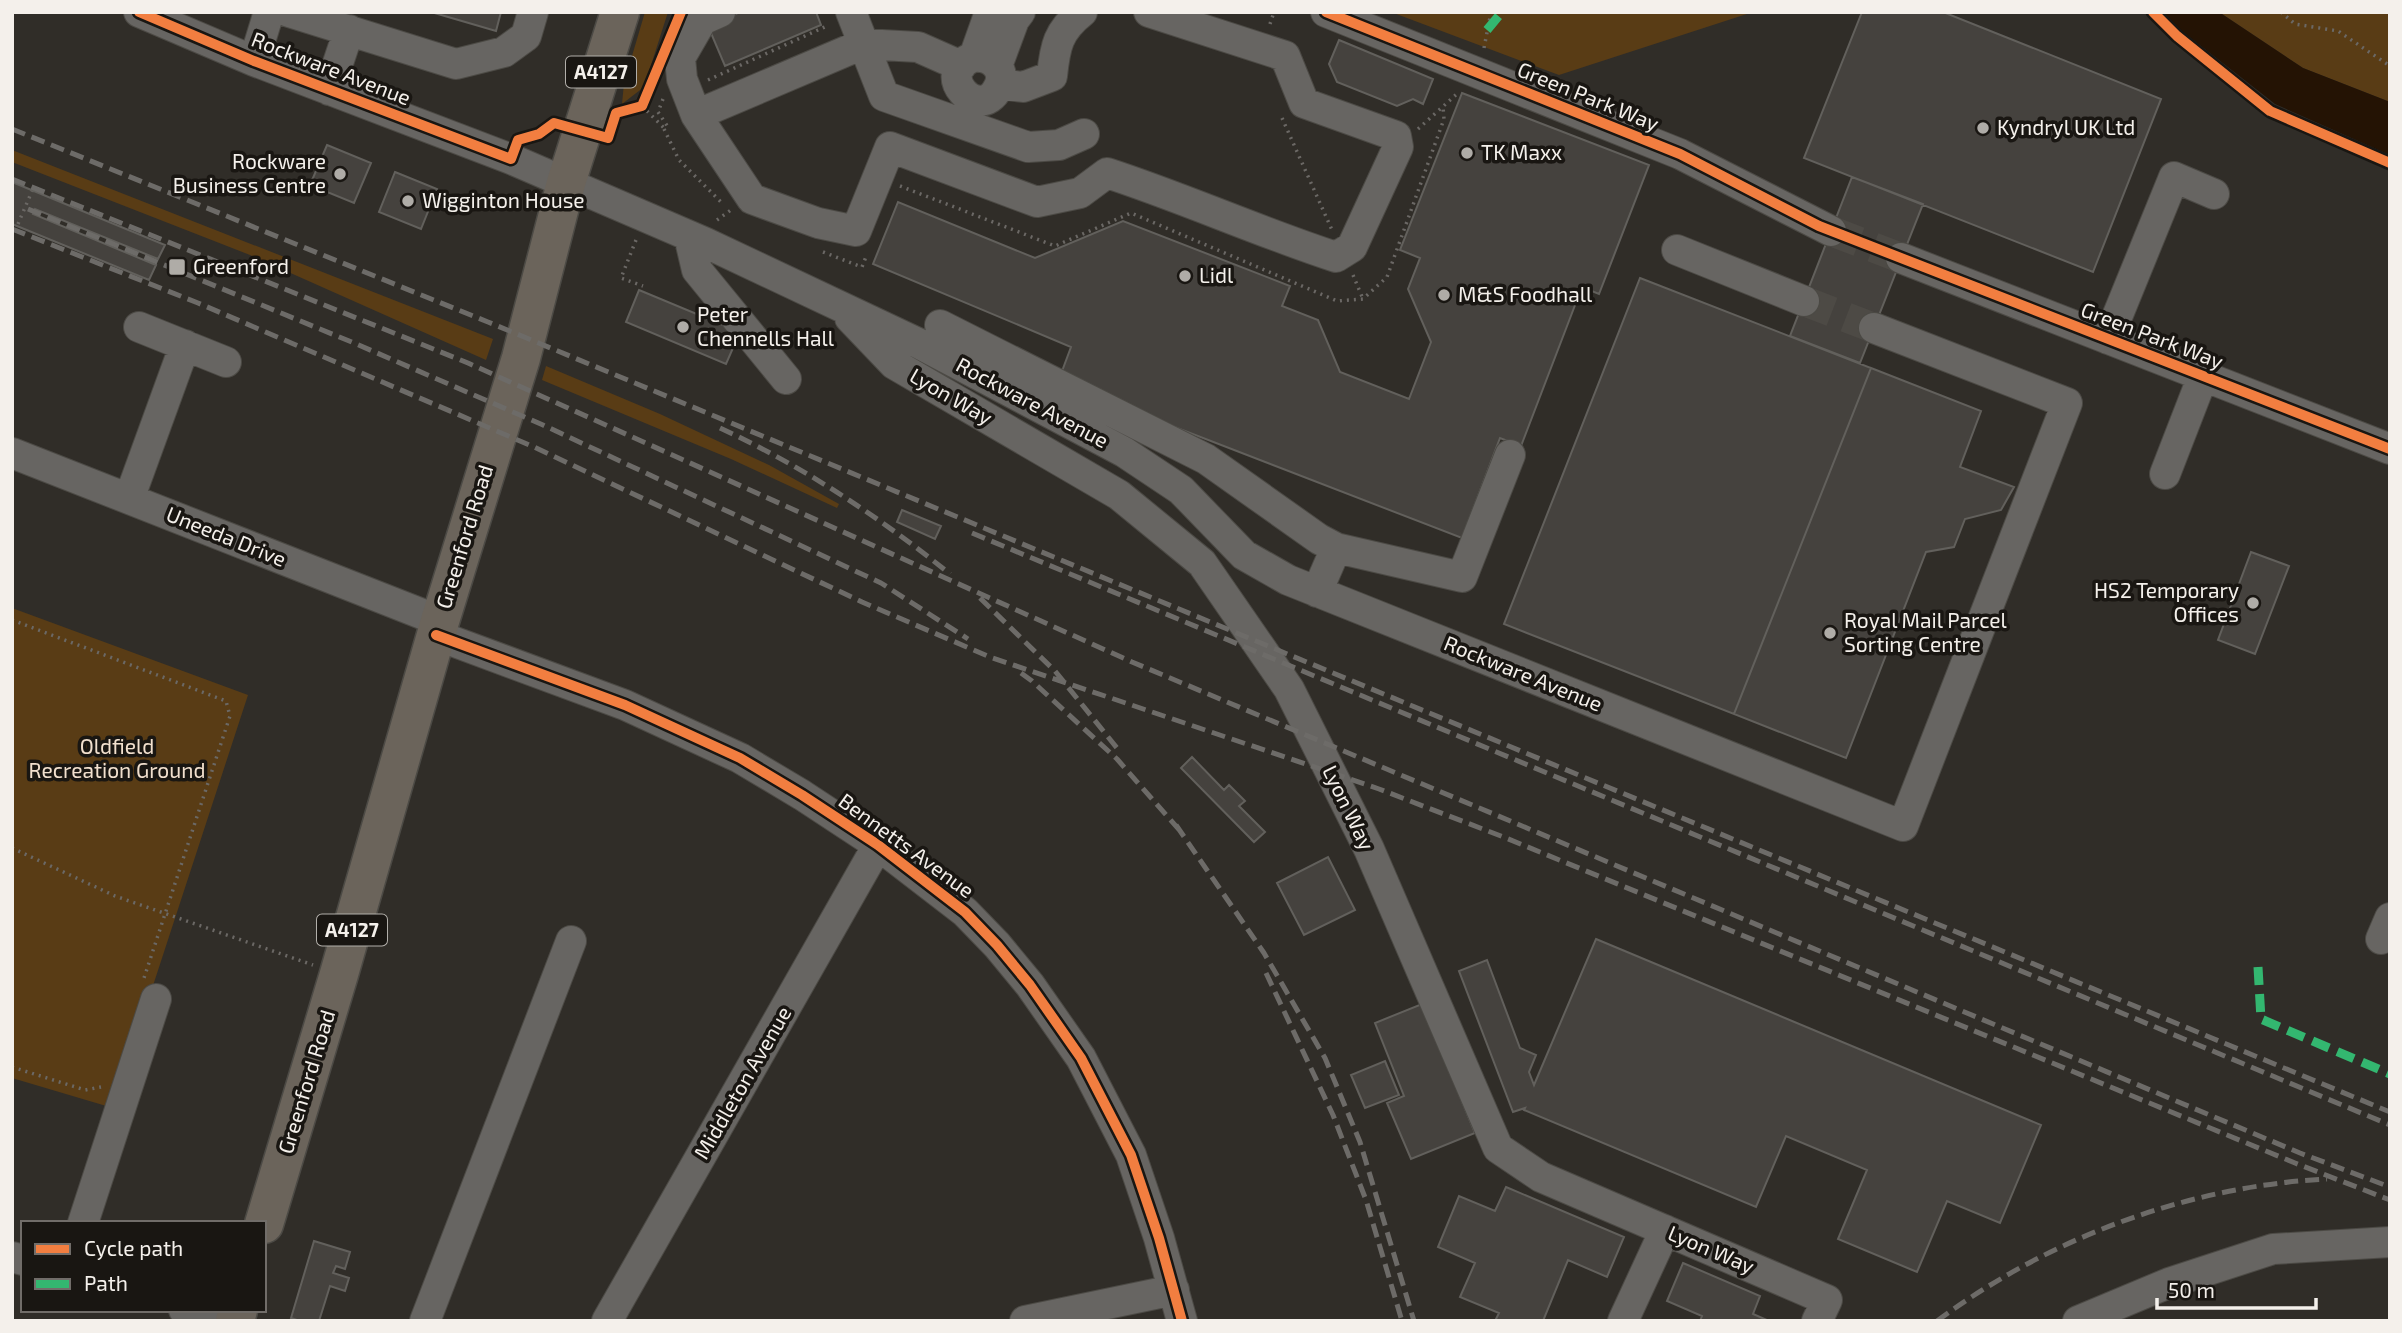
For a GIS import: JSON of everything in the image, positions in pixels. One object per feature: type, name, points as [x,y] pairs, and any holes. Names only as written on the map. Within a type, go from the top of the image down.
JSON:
[{"type":"main road","name":"Greenford Road","points":[[265,1221],[340,974],[438,628],[521,358],[566,183],[620,12]]},
{"type":"street","name":"Rockware Avenue","points":[[139,12],[254,61],[484,148],[566,183],[701,230],[837,305],[920,344],[1124,452],[1181,490],[1244,555],[1288,580],[1903,826],[2067,402],[1874,328]]},
{"type":"street","points":[[254,61],[269,12]]},
{"type":"street","points":[[289,12],[456,64],[503,52],[526,36],[533,12]]},
{"type":"street","points":[[720,12],[702,20],[680,58],[681,79],[696,115],[752,200],[818,223],[856,231],[890,147],[884,96],[851,12]]},
{"type":"street","points":[[983,68],[990,12]]},
{"type":"street","points":[[983,68],[1020,12]]},
{"type":"street","points":[[696,115],[863,44],[918,47],[983,68],[1023,86],[1052,76],[1054,49],[1066,25],[1082,12]]},
{"type":"street","points":[[890,147],[1037,202],[1080,193],[1107,173],[1163,191],[1292,243],[1336,257],[1352,247],[1398,146],[1396,136],[1304,103],[1285,56],[1149,12]]},
{"type":"street","name":"Green Park Way","points":[[1326,12],[1680,154],[1831,231]]},
{"type":"street","points":[[329,90],[348,30]]},
{"type":"street","points":[[884,96],[1028,147],[1059,145],[1084,134]]},
{"type":"street","points":[[2108,339],[2174,177],[2214,194]]},
{"type":"street","points":[[701,230],[696,270],[786,379]]},
{"type":"street","points":[[1677,250],[1804,301]]},
{"type":"street","name":"Green Park Way","points":[[1901,258],[2390,449]]},
{"type":"street","name":"Lyon Way","points":[[837,305],[894,364],[1119,495],[1202,563],[1295,700],[1369,849],[1498,1147],[1541,1177],[1665,1230],[1822,1310]]},
{"type":"street","points":[[940,325],[1206,459],[1336,548],[1462,577],[1510,455]]},
{"type":"street","points":[[139,327],[226,362]]},
{"type":"street","points":[[129,499],[185,345]]},
{"type":"street","points":[[2165,474],[2203,376]]},
{"type":"street","name":"Uneeda Drive","points":[[12,453],[438,628]]},
{"type":"street","points":[[1317,592],[1336,548]]},
{"type":"street","name":"Bennetts Avenue","points":[[438,628],[625,705],[740,758],[878,845],[965,912],[998,945],[1030,985],[1081,1058],[1131,1155],[1159,1238],[1182,1321]]},
{"type":"street","name":"Middleton Avenue","points":[[607,1321],[878,845]]},
{"type":"street","points":[[425,1321],[571,941]]},
{"type":"street","points":[[84,1221],[149,990]]},
{"type":"street","points":[[1623,1321],[1665,1230]]},
{"type":"street","points":[[2078,1321],[2169,1283],[2273,1249],[2390,1242]]},
{"type":"street","points":[[1025,1321],[1174,1290]]},
{"type":"street","points":[[190,1312],[218,1321]]},
{"type":"path","points":[[1262,48],[1274,12]]},
{"type":"path","points":[[1478,73],[1491,12]]},
{"type":"path","points":[[2281,12],[2295,24],[2338,31],[2390,66]]},
{"type":"path","points":[[645,105],[664,129],[679,160],[730,211],[701,230]]},
{"type":"path","points":[[629,110],[645,105],[659,112]]},
{"type":"path","points":[[1280,113],[1363,299]]},
{"type":"path","points":[[664,129],[696,115]]},
{"type":"path","points":[[18,224],[32,191]]},
{"type":"path","points":[[636,238],[621,278],[643,286]]},
{"type":"path","points":[[12,620],[226,701],[230,716],[166,914],[149,990]]},
{"type":"path","points":[[12,848],[115,897],[340,974]]},
{"type":"path","points":[[12,1067],[85,1090],[107,1086]]},
{"type":"green space","points":[[645,12],[668,12],[644,87],[622,104],[624,83]]},
{"type":"green space","points":[[1391,12],[1753,12],[1559,75]]},
{"type":"green space","points":[[2219,12],[2390,12],[2390,102],[2303,68]]},
{"type":"green space","points":[[12,150],[493,339],[486,360],[250,255],[12,162]]},
{"type":"green space","points":[[546,366],[660,414],[769,465],[839,504],[837,508],[731,459],[542,380]]},
{"type":"green space","name":"Oldfield Recreation Ground","points":[[12,608],[248,695],[113,1108],[12,1078]]},
{"type":"shaded area","points":[[2163,12],[2219,12],[2303,68],[2390,102],[2390,155],[2275,104],[2182,31]]},
{"type":"building","points":[[431,12],[501,12],[496,31]]},
{"type":"building","points":[[740,12],[816,12],[821,25],[725,66],[708,26]]},
{"type":"building","name":"Kyndryl UK Ltd","points":[[1862,12],[1943,12],[2161,99],[2093,272],[1804,158]]},
{"type":"building","points":[[1339,40],[1433,79],[1423,104],[1413,99],[1397,106],[1337,82],[1329,64]]},
{"type":"building","points":[[1462,93],[1649,165],[1599,294],[1582,287],[1521,446],[1500,438],[1462,538],[1058,382],[1071,347],[873,264],[898,202],[1035,258],[1123,221],[1290,286],[1282,306],[1318,320],[1340,372],[1409,399],[1431,342],[1408,289],[1420,258],[1400,250]]},
{"type":"building","name":"Rockware Business Centre","points":[[327,145],[371,163],[354,203],[310,185]]},
{"type":"building","name":"Wigginton House","points":[[395,172],[437,189],[421,229],[379,212]]},
{"type":"building","points":[[1852,177],[1923,204],[1860,363],[1790,336]]},
{"type":"building","points":[[12,182],[165,245],[158,259],[35,209],[33,214],[156,265],[149,280],[12,224]]},
{"type":"building","points":[[1640,278],[1871,368],[1734,714],[1504,624]]},
{"type":"building","name":"Peter Chennells Hall","points":[[639,290],[740,332],[726,364],[626,322]]},
{"type":"building","name":"Royal Mail Parcel Sorting Centre","points":[[1871,368],[1981,411],[1960,467],[2014,487],[2001,510],[1965,519],[1954,547],[1926,552],[1846,758],[1734,714]]},
{"type":"building","points":[[902,510],[941,526],[935,539],[897,522]]},
{"type":"building","name":"HS2 Temporary Offices","points":[[2251,552],[2289,566],[2255,654],[2218,640]]},
{"type":"building","points":[[1192,757],[1224,790],[1229,785],[1245,801],[1239,806],[1265,832],[1254,842],[1181,768]]},
{"type":"building","points":[[1328,857],[1355,910],[1304,935],[1277,883]]},
{"type":"building","points":[[1596,939],[2041,1125],[2000,1223],[1947,1201],[1917,1272],[1838,1239],[1867,1170],[1786,1136],[1756,1207],[1524,1110],[1525,1108],[1513,1112],[1459,971],[1487,960],[1520,1048],[1536,1055],[1529,1072],[1534,1085]]},
{"type":"building","points":[[1422,1004],[1475,1133],[1411,1159],[1387,1103],[1404,1096],[1375,1023]]},
{"type":"building","points":[[1385,1061],[1399,1095],[1365,1108],[1351,1075]]},
{"type":"building","points":[[1506,1187],[1624,1237],[1607,1277],[1568,1260],[1543,1321],[1495,1321],[1499,1313],[1460,1297],[1475,1263],[1438,1247],[1459,1196],[1495,1211]]},
{"type":"building","points":[[314,1241],[350,1252],[345,1269],[336,1266],[333,1273],[349,1278],[345,1291],[330,1286],[319,1321],[300,1321],[291,1318]]},
{"type":"building","points":[[1683,1263],[1760,1296],[1753,1314],[1769,1321],[1700,1321],[1702,1316],[1667,1301]]},
{"type":"tunnel","points":[[1831,231],[1901,258]]},
{"type":"tunnel","points":[[1804,301],[1874,328]]},
{"type":"railway","points":[[12,129],[488,322],[2390,1112]]},
{"type":"railway","points":[[12,179],[468,363],[1132,662],[2300,1153],[2390,1187]]},
{"type":"railway","points":[[28,209],[354,343],[543,425],[881,583],[968,639]]},
{"type":"railway","points":[[12,229],[198,303],[534,447],[862,602],[990,657],[1379,789],[1506,838],[2390,1200]]},
{"type":"railway","points":[[720,428],[781,459],[840,494],[896,532],[950,574]]},
{"type":"railway","points":[[972,533],[2390,1125]]},
{"type":"railway","points":[[980,598],[1055,671],[1121,753]]},
{"type":"railway","points":[[1021,673],[1117,759],[1182,833]]},
{"type":"railway","points":[[1176,825],[1264,953],[1325,1058],[1360,1142],[1414,1321]]},
{"type":"railway","points":[[1266,973],[1333,1115],[1366,1200],[1402,1321]]},
{"type":"railway","points":[[1937,1321],[1980,1291],[2026,1265],[2073,1241],[2122,1221],[2223,1192],[2327,1179]]},
{"type":"marked path","points":[[1487,30],[1502,12]]},
{"type":"marked path","points":[[2258,967],[2261,1019],[2390,1074]]},
{"type":"cycle path","points":[[139,12],[254,61],[511,159],[518,140],[539,134],[554,123],[608,138],[616,113],[642,106],[681,12]]},
{"type":"cycle path","points":[[1326,12],[1680,154],[1819,226],[2390,449]]},
{"type":"cycle path","points":[[2153,12],[2177,36],[2270,111],[2390,163]]},
{"type":"cycle path","points":[[436,635],[625,705],[740,758],[878,845],[965,912],[1030,985],[1081,1058],[1131,1155],[1159,1238],[1182,1321]]},
{"type":"place","name":"Kyndryl UK Ltd","points":[[1983,128]]},
{"type":"place","name":"TK Maxx","points":[[1467,153]]},
{"type":"place","name":"Rockware Business Centre","points":[[340,174]]},
{"type":"place","name":"Wigginton House","points":[[408,201]]},
{"type":"place","name":"Greenford","points":[[177,267]]},
{"type":"place","name":"Lidl","points":[[1185,276]]},
{"type":"place","name":"M&S Foodhall","points":[[1444,295]]},
{"type":"place","name":"Peter Chennells Hall","points":[[683,327]]},
{"type":"place","name":"HS2 Temporary Offices","points":[[2253,603]]},
{"type":"place","name":"Royal Mail Parcel Sorting Centre","points":[[1830,633]]}]
